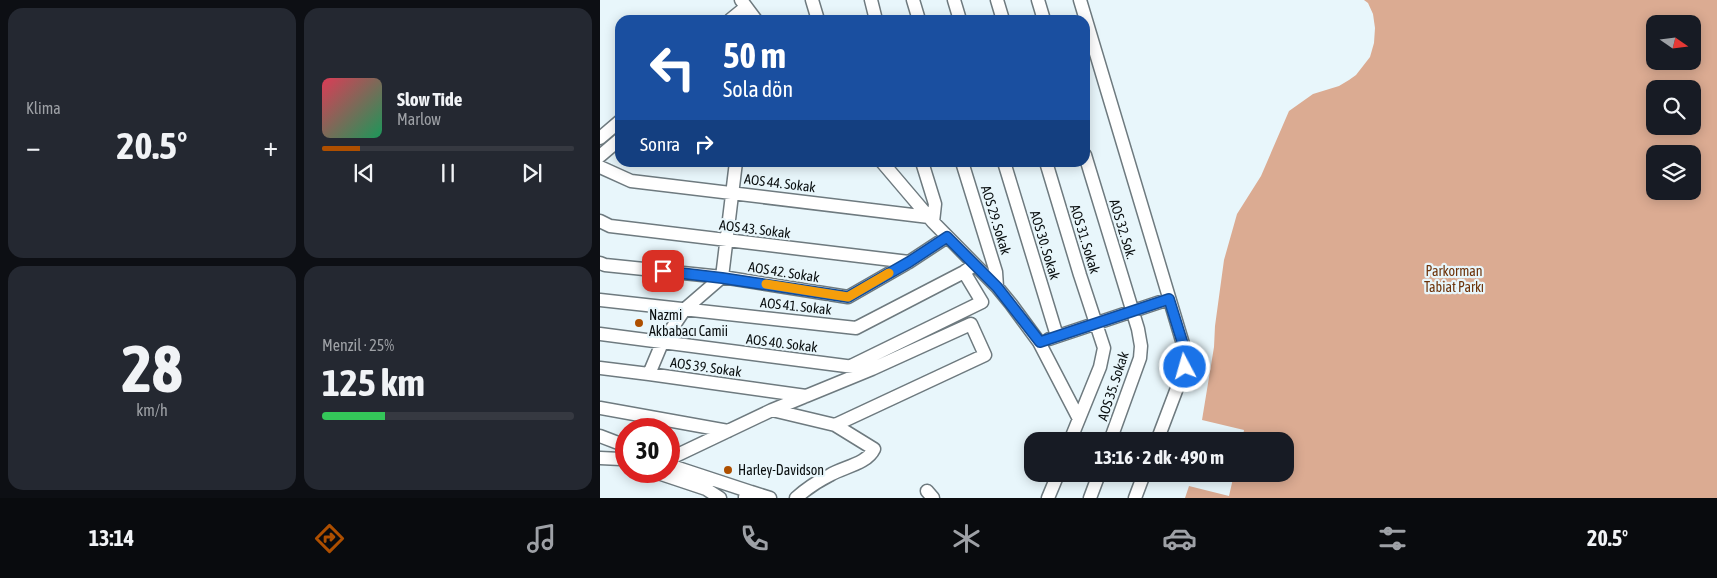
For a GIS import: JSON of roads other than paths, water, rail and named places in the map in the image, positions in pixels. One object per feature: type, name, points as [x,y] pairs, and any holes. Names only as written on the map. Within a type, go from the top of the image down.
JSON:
[{"type":"street","points":[[812,0],[816,15]]},
{"type":"street","points":[[871,0],[875,15]]},
{"type":"street","points":[[913,0],[918,15]]},
{"type":"street","points":[[954,0],[958,15]]},
{"type":"street","points":[[997,0],[1002,15]]},
{"type":"street","points":[[1038,0],[1042,15]]},
{"type":"street","points":[[1080,0],[1084,15]]},
{"type":"street","points":[[735,15],[747,2],[755,15]]},
{"type":"street","points":[[1090,34],[1186,354],[1185,367],[1160,432]]},
{"type":"street","points":[[600,138],[615,125]]},
{"type":"street","points":[[600,156],[615,144]]},
{"type":"street","name":"AOS 44. Sokak","points":[[600,167],[631,181],[732,192],[931,219]]},
{"type":"street","points":[[649,374],[662,343],[685,309],[722,278],[735,167]]},
{"type":"street","points":[[851,366],[982,302],[969,268],[947,237],[886,167]]},
{"type":"street","points":[[924,167],[935,204],[931,219]]},
{"type":"street","name":"AOS 29. Sokak","points":[[964,167],[996,272],[997,287]]},
{"type":"street","name":"AOS 30. Sokak","points":[[1006,167],[1057,336]]},
{"type":"street","name":"AOS 31. Sokak","points":[[1048,167],[1104,348],[1103,356],[1074,432]]},
{"type":"street","name":"AOS 32. Sok.","points":[[1089,167],[1132,311]]},
{"type":"street","name":"AOS 43. Sokak","points":[[600,222],[610,226],[909,262]]},
{"type":"street","name":"AOS 42. Sokak","points":[[600,263],[722,278],[848,297],[909,262],[947,237]]},
{"type":"street","points":[[969,268],[997,287],[1040,342],[1079,419]]},
{"type":"street","name":"AOS 41. Sokak","points":[[600,300],[856,328],[969,268]]},
{"type":"street","points":[[1040,342],[1169,299]]},
{"type":"street","name":"AOS 35. Sokak","points":[[1113,432],[1140,358],[1140,337],[1132,311]]},
{"type":"street","points":[[680,454],[772,410],[872,369],[971,324],[985,355],[835,425]]},
{"type":"street","name":"AOS 40. Sokak","points":[[600,334],[872,369]]},
{"type":"street","name":"AOS 39. Sokak","points":[[600,368],[806,396]]},
{"type":"street","points":[[600,408],[728,431]]},
{"type":"street","points":[[772,410],[835,425],[874,449],[872,454],[856,464],[829,475],[796,498]]},
{"type":"street","points":[[600,436],[615,442]]},
{"type":"street","points":[[600,458],[615,459]]},
{"type":"street","points":[[680,469],[748,495],[770,498]]},
{"type":"street","points":[[680,481],[706,489],[720,498]]},
{"type":"street","points":[[1048,498],[1055,482]]},
{"type":"street","points":[[1090,498],[1096,482]]},
{"type":"street","points":[[1135,498],[1141,482]]},
{"type":"place","name":"Nazmi Akbabacı Camii","points":[[639,323]]},
{"type":"place","name":"Harley-Davidson","points":[[728,470]]},
{"type":"park label","name":"Parkorman Tabiat Parkı","points":[[1454,280]]}]
